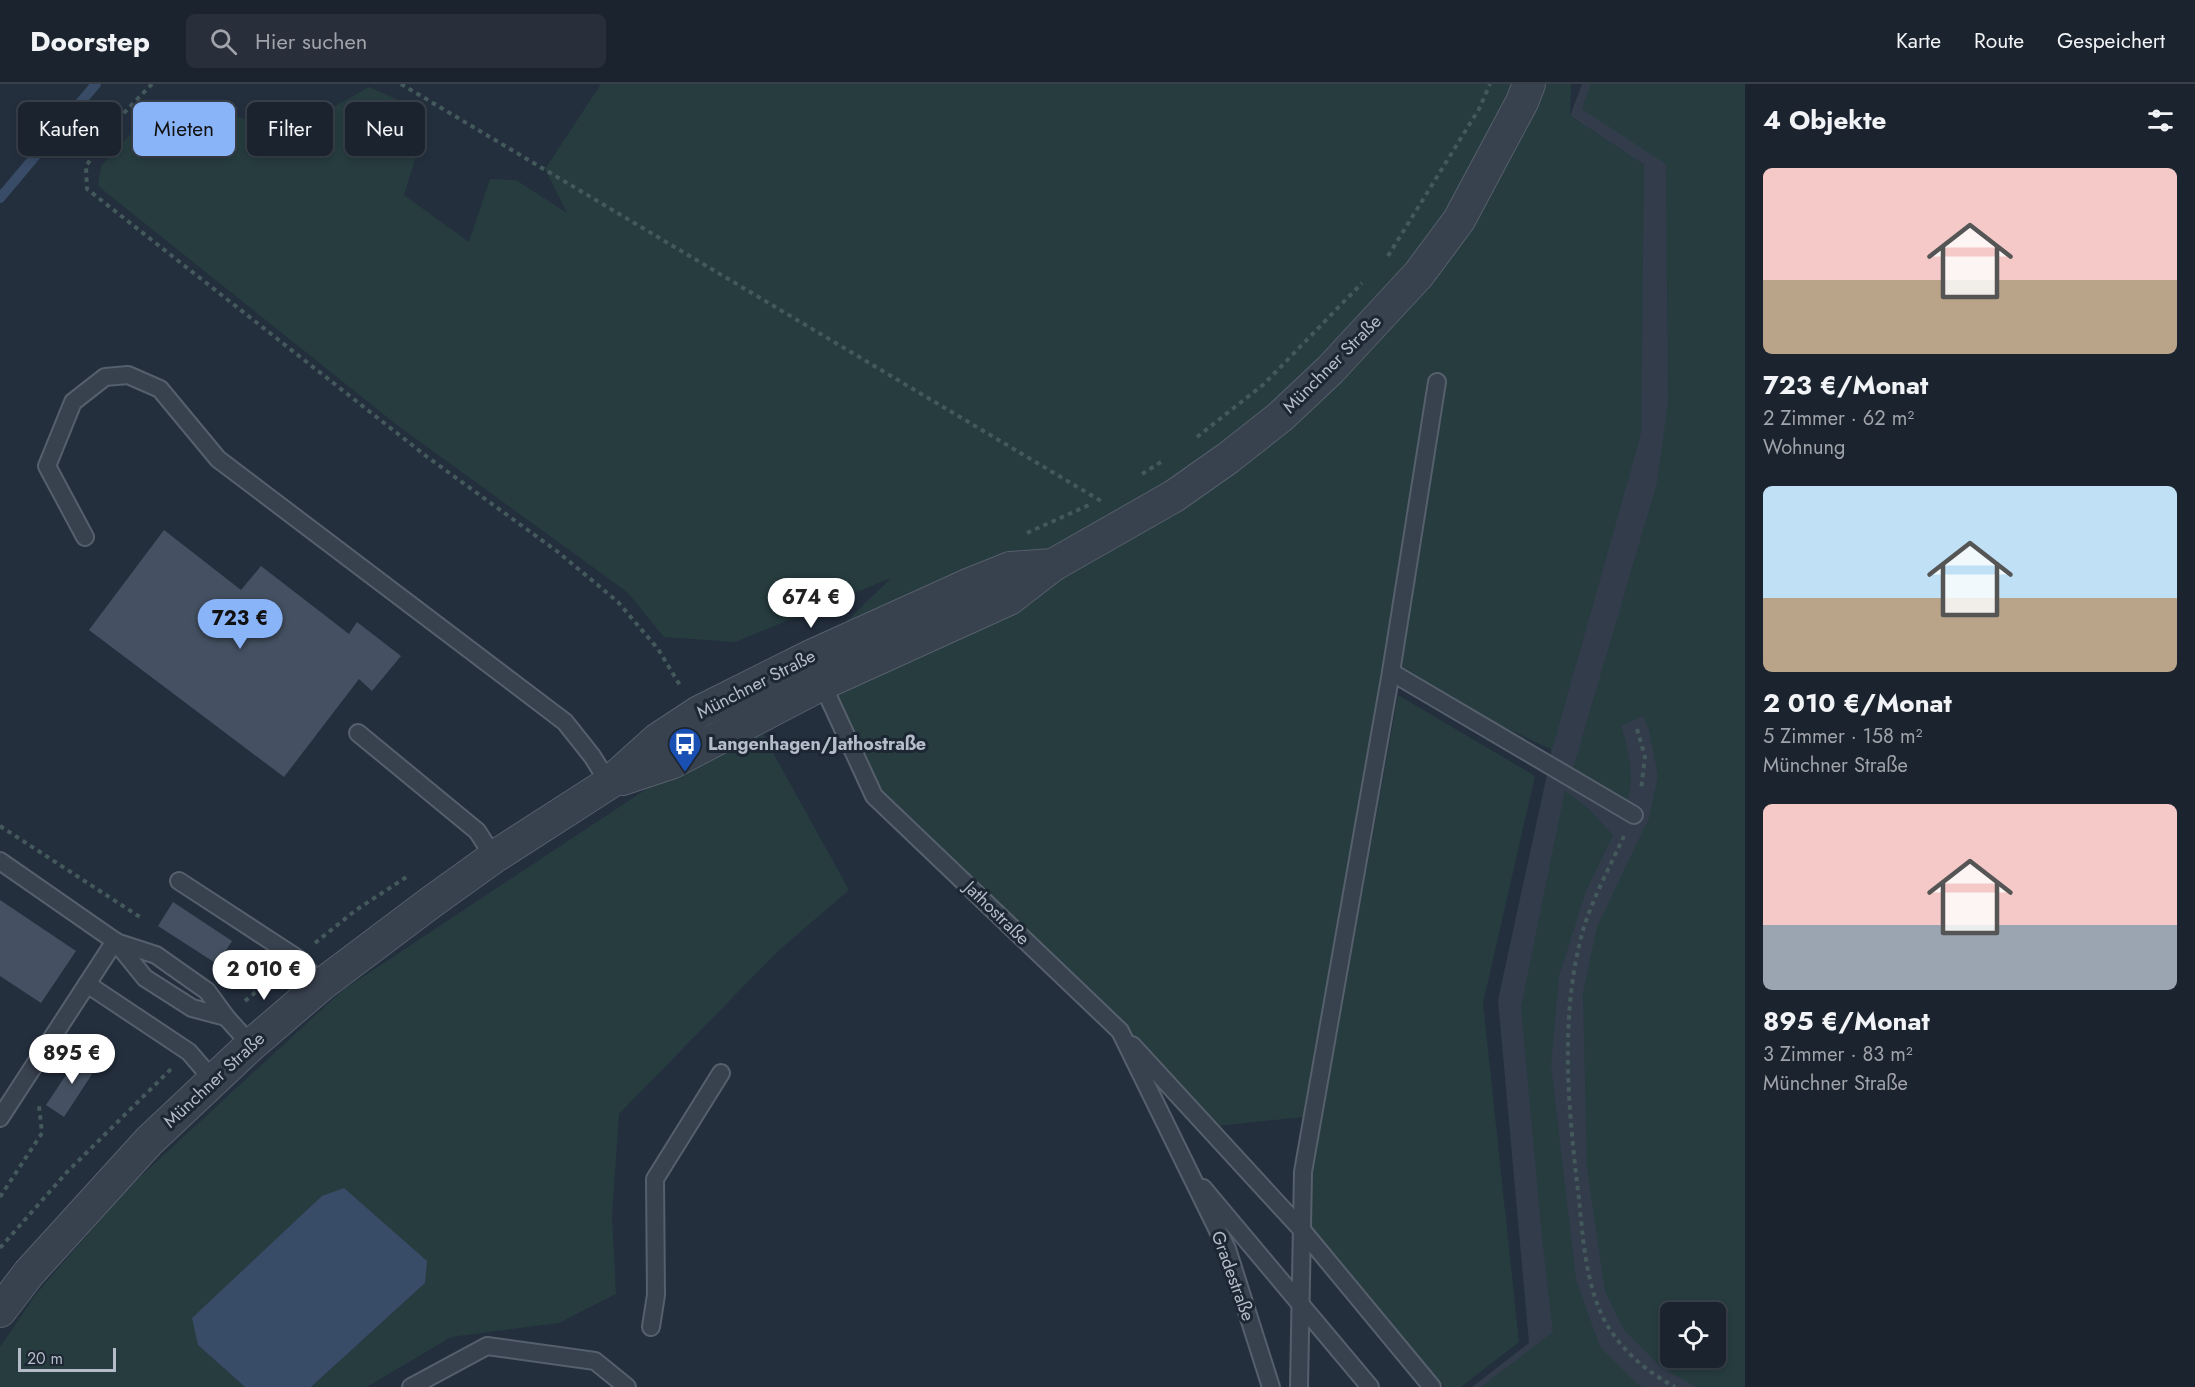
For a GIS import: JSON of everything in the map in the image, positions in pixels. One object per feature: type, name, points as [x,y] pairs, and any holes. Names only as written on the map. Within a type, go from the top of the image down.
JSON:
[{"type":"street","name":"Münchner Straße","points":[[609,783],[673,762],[817,670],[1010,568],[1053,565],[1174,496],[1228,459],[1280,417],[1330,370],[1419,273],[1459,220],[1529,84]]},
{"type":"street","name":"Münchner Straße","points":[[0,1311],[29,1273],[82,1212],[149,1142],[251,1045],[321,986],[494,857],[609,783],[658,739],[699,712],[817,670]]},
{"type":"lane","points":[[85,537],[47,466],[73,402],[105,377],[128,375],[160,389],[218,459],[564,722],[592,756],[609,783]]},
{"type":"lane","points":[[1299,1387],[1303,1172],[1392,672],[1437,382]]},
{"type":"lane","name":"Jathostraße","points":[[817,670],[874,796],[1120,1030],[1187,1169]]},
{"type":"lane","points":[[1392,672],[1634,815]]},
{"type":"lane","points":[[358,733],[477,831],[494,857]]},
{"type":"lane","points":[[0,861],[115,941],[156,955],[207,991],[251,1045]]},
{"type":"lane","points":[[179,881],[297,958],[321,986]]},
{"type":"lane","points":[[0,1118],[115,941]]},
{"type":"lane","points":[[115,941],[145,978],[192,1008],[226,1017]]},
{"type":"lane","points":[[87,984],[189,1052],[213,1080]]},
{"type":"lane","points":[[1120,1030],[1302,1230],[1432,1387]]},
{"type":"lane","points":[[651,1327],[656,1295],[655,1179],[721,1073]]},
{"type":"lane","points":[[1187,1169],[1370,1387]]},
{"type":"lane","name":"Gradestraße","points":[[1187,1169],[1227,1249],[1271,1387]]},
{"type":"lane","points":[[411,1387],[487,1346],[595,1361],[627,1387]]},
{"type":"path","points":[[152,84],[119,118],[86,166],[87,189],[426,456],[558,552],[618,602],[658,649],[699,712]]},
{"type":"path","points":[[402,84],[1100,499],[1117,530]]},
{"type":"path","points":[[1638,729],[1645,757],[1641,788],[1634,815],[1594,902],[1579,943],[1571,982],[1568,1030],[1572,1137],[1584,1245],[1595,1294],[1606,1323],[1630,1354],[1657,1377],[1675,1387]]},
{"type":"path","points":[[0,825],[143,919]]},
{"type":"path","points":[[0,1197],[42,1133],[38,1102]]},
{"type":"shaded area","points":[[1582,84],[1745,84],[1745,1387],[1472,1387],[1529,1343],[1498,1000],[1549,765],[1644,165],[1570,116]]},
{"type":"green space","points":[[601,84],[1571,84],[1570,116],[1644,165],[1641,434],[1552,750],[1392,673],[1313,1116],[1208,1127],[874,796],[811,656],[891,578],[735,642],[664,637],[627,592],[397,425],[98,186],[101,166],[110,156],[121,156],[121,144],[133,131],[133,156],[235,156],[235,115],[247,121],[247,156],[333,156],[333,107],[369,87],[403,102],[345,102],[345,156],[416,156],[404,195],[469,242],[490,179],[516,180],[567,213],[545,169]]},
{"type":"green space","points":[[1591,84],[1745,84],[1745,1387],[1697,1387],[1662,1368],[1726,1368],[1726,1302],[1660,1302],[1660,1366],[1624,1330],[1605,1291],[1587,1168],[1583,993],[1597,927],[1649,818],[1658,776],[1649,730],[1643,716],[1621,726],[1629,755],[1631,775],[1629,795],[1625,805],[1572,772],[1657,483],[1668,403],[1666,164],[1582,109]]},
{"type":"green space","points":[[1398,695],[1535,776],[1483,1003],[1519,1342],[1461,1387],[1444,1387],[1310,1226],[1312,1172]]},
{"type":"green space","points":[[761,731],[849,890],[777,952],[619,1114],[612,1216],[616,1294],[559,1323],[451,1337],[367,1387],[311,1387],[425,1283],[198,1345],[245,1387],[0,1387],[0,1347],[36,1294],[128,1188],[343,990],[663,778]]},
{"type":"green space","points":[[1565,791],[1588,808],[1613,835],[1586,891],[1559,976],[1551,1065],[1576,1280],[1600,1347],[1636,1383],[1643,1387],[1481,1387],[1553,1332],[1521,1007]]},
{"type":"water","points":[[344,1188],[427,1261],[425,1283],[311,1387],[245,1387],[198,1345],[192,1318],[322,1196]]},
{"type":"building","points":[[164,530],[241,590],[261,566],[349,634],[357,622],[401,656],[372,691],[359,679],[284,777],[89,630]]},
{"type":"building","points":[[0,900],[76,951],[41,1003],[0,976]]},
{"type":"building","points":[[173,902],[232,941],[217,964],[158,926]]},
{"type":"building","points":[[80,1054],[98,1065],[64,1117],[46,1105]]},
{"type":"waterway","points":[[0,198],[96,84]]},
{"type":"place","name":"Langenhagen/Jathostraße","points":[[685,773]]}]
